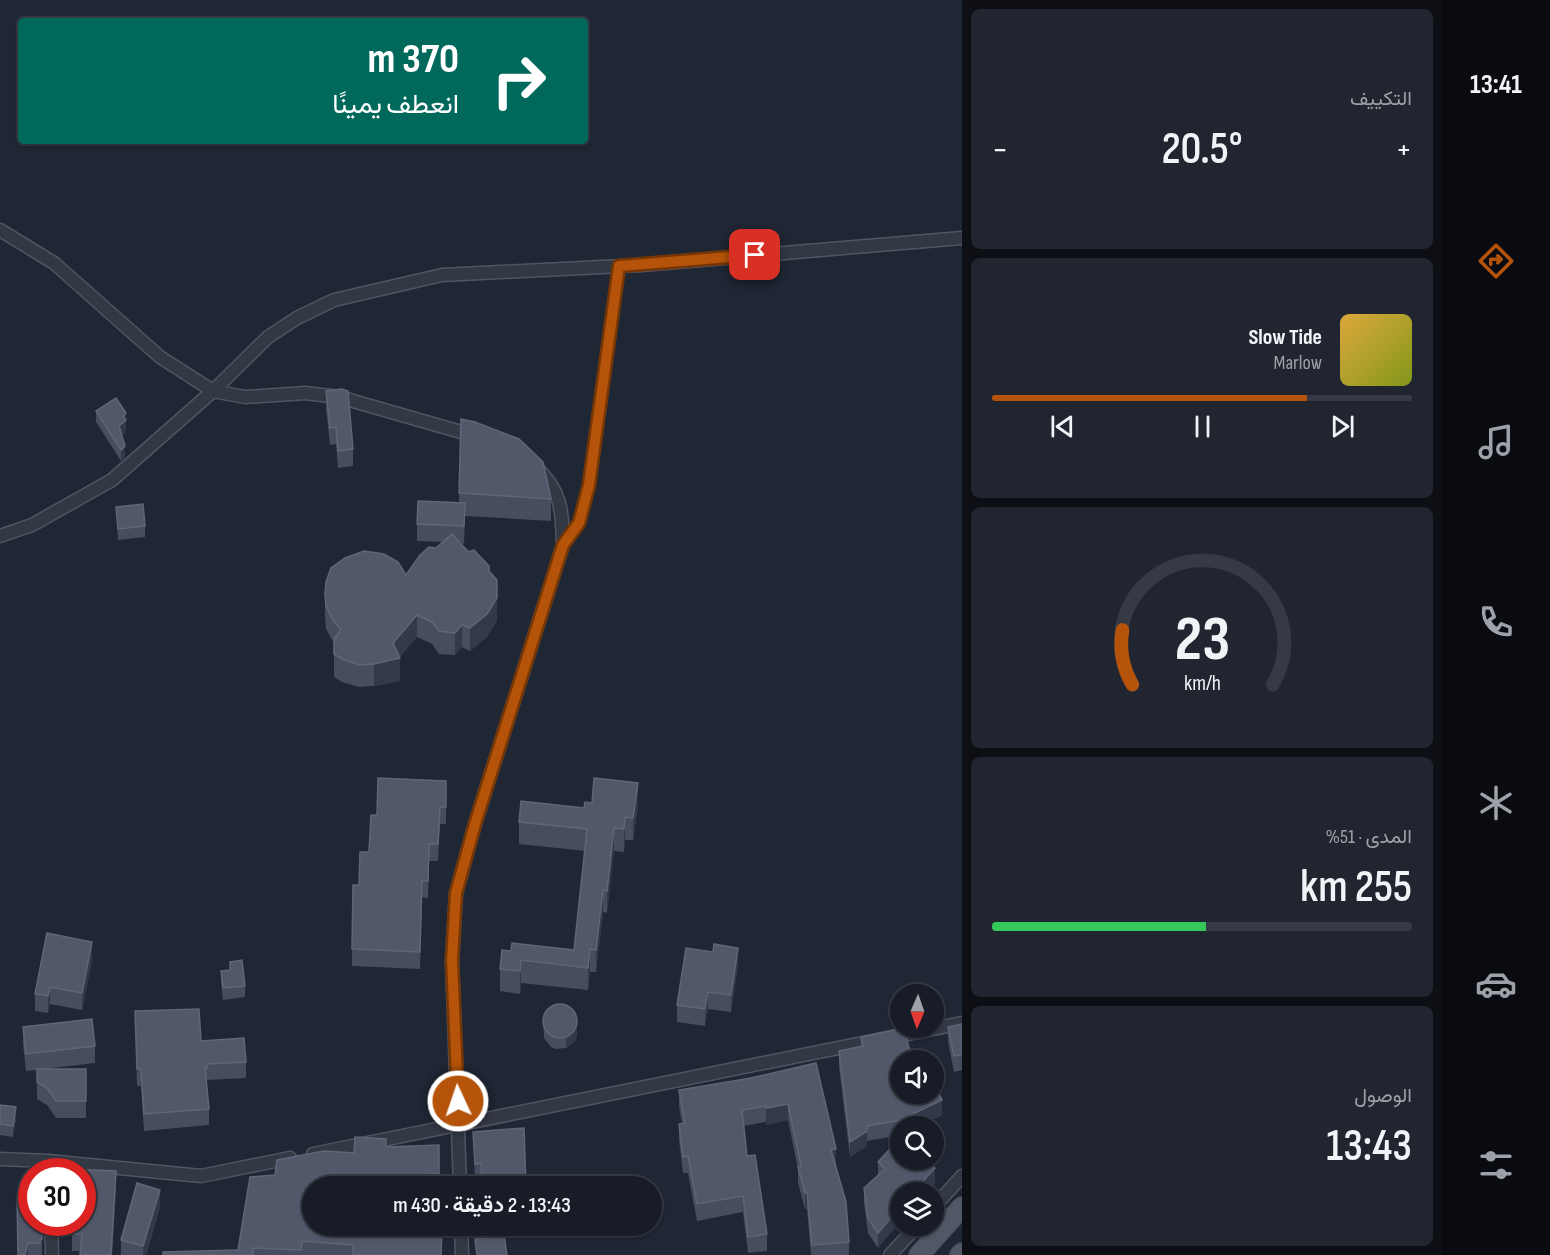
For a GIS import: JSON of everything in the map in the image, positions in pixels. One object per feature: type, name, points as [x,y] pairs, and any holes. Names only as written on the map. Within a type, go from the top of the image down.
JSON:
[{"type":"main road","points":[[920,1255],[962,1208]]},
{"type":"street","points":[[0,230],[54,263],[160,357],[213,391],[245,397],[305,393],[339,397],[487,440]]},
{"type":"street","points":[[0,536],[32,525],[112,480],[213,391],[268,337],[297,318],[334,300],[442,275],[619,266],[962,238]]},
{"type":"street","points":[[460,1176],[452,960],[456,893],[475,824],[563,545],[562,510],[550,480],[525,455]]},
{"type":"street","points":[[96,1169],[201,1176],[962,1023]]},
{"type":"street","points":[[0,1159],[18,1162]]},
{"type":"street","points":[[944,1196],[962,1176]]},
{"type":"street","points":[[51,1236],[52,1255]]},
{"type":"street","points":[[461,1236],[462,1255]]},
{"type":"street","points":[[890,1255],[908,1236]]},
{"type":"lane","points":[[563,545],[579,523],[589,485],[619,266]]},
{"type":"building","points":[[342,389],[348,391],[353,449],[338,451],[336,427],[330,428],[326,391]]},
{"type":"building","points":[[116,398],[126,413],[123,416],[126,420],[119,426],[125,446],[121,450],[96,411]]},
{"type":"building","points":[[461,419],[519,439],[543,462],[551,499],[459,493]]},
{"type":"building","points":[[418,501],[465,503],[464,526],[417,524]]},
{"type":"building","points":[[143,504],[145,526],[118,529],[116,507]]},
{"type":"building","points":[[452,534],[468,552],[474,550],[489,566],[489,571],[497,580],[497,598],[487,614],[470,628],[462,625],[455,633],[439,631],[432,622],[417,615],[393,643],[400,658],[359,665],[334,654],[334,639],[341,630],[326,606],[326,582],[331,568],[345,558],[364,551],[384,554],[398,562],[406,575],[420,555],[429,547],[436,548]]},
{"type":"building","points":[[378,778],[446,781],[446,807],[440,807],[438,844],[429,844],[428,881],[422,880],[420,952],[352,949],[353,885],[359,885],[360,852],[369,852],[371,815],[377,815]]},
{"type":"building","points":[[594,778],[638,783],[633,818],[625,817],[624,829],[614,828],[607,891],[603,890],[596,950],[590,949],[588,968],[521,960],[520,971],[500,969],[502,950],[511,951],[512,943],[574,950],[587,829],[519,822],[521,801],[584,808],[585,802],[592,803]]},
{"type":"building","points":[[47,933],[92,942],[82,993],[50,987],[48,996],[35,994]]},
{"type":"building","points":[[714,944],[738,948],[731,995],[708,992],[705,1009],[677,1005],[686,948],[713,952]]},
{"type":"building","points":[[242,960],[245,986],[223,988],[221,971],[230,970],[230,962]]},
{"type":"building","points":[[560,1004],[572,1009],[577,1021],[572,1033],[560,1038],[548,1033],[543,1021],[548,1009]]},
{"type":"building","points":[[199,1009],[201,1041],[244,1038],[246,1062],[207,1064],[205,1068],[209,1109],[144,1114],[141,1069],[137,1069],[135,1011]]},
{"type":"building","points":[[92,1019],[95,1046],[26,1054],[23,1027]]},
{"type":"building","points":[[962,1024],[962,1055],[954,1056],[948,1027]]},
{"type":"building","points":[[890,1031],[890,1038],[906,1038],[910,1050],[890,1050],[890,1104],[934,1104],[908,1116],[890,1116],[890,1122],[867,1126],[867,1131],[850,1142],[839,1051],[863,1046],[861,1037]]},
{"type":"building","points":[[816,1063],[836,1149],[831,1150],[846,1202],[849,1242],[812,1245],[807,1192],[805,1193],[798,1167],[801,1166],[788,1104],[742,1110],[747,1156],[755,1155],[767,1234],[748,1237],[743,1196],[697,1204],[688,1156],[683,1157],[679,1124],[685,1123],[679,1090],[751,1078]]},
{"type":"building","points":[[37,1069],[86,1069],[86,1101],[56,1101],[47,1088],[37,1082]]},
{"type":"building","points":[[0,1105],[16,1107],[13,1126],[0,1124]]},
{"type":"building","points":[[524,1128],[526,1176],[482,1176],[481,1163],[475,1164],[473,1132]]},
{"type":"building","points":[[355,1137],[386,1139],[386,1147],[439,1145],[439,1174],[429,1174],[429,1176],[302,1176],[302,1236],[442,1236],[441,1255],[353,1255],[353,1245],[302,1241],[301,1250],[253,1248],[253,1255],[163,1255],[163,1252],[238,1250],[250,1177],[275,1175],[277,1160],[324,1151],[354,1153]]},
{"type":"building","points":[[890,1149],[890,1170],[933,1170],[922,1182],[890,1182],[890,1219],[878,1233],[868,1218],[864,1188],[885,1169],[878,1162]]},
{"type":"building","points":[[96,1170],[116,1171],[111,1255],[80,1255],[82,1236],[96,1236]]},
{"type":"building","points":[[137,1183],[160,1190],[143,1246],[121,1240]]},
{"type":"building","points":[[17,1198],[18,1236],[42,1236],[40,1243],[28,1243],[25,1255],[18,1255]]},
{"type":"building","points":[[504,1236],[507,1255],[477,1255],[475,1239]]},
{"type":"route","points":[[458,1101],[452,960],[456,893],[475,824],[563,545],[579,523],[589,485],[619,266],[755,255]]}]
